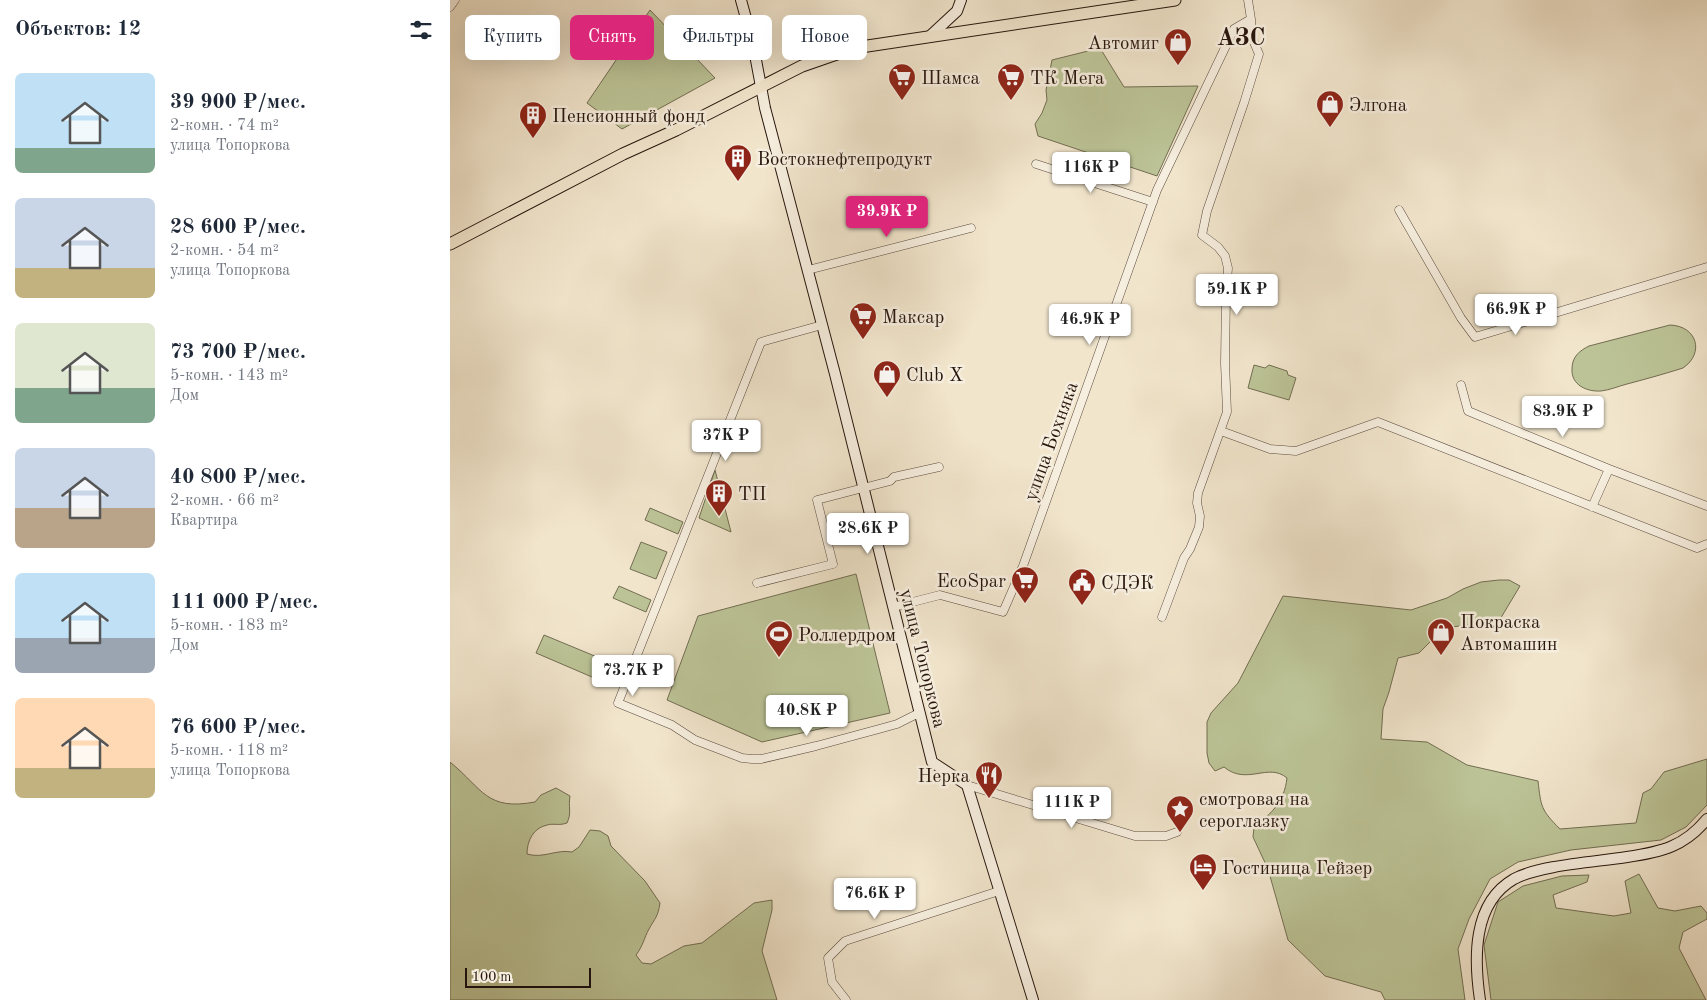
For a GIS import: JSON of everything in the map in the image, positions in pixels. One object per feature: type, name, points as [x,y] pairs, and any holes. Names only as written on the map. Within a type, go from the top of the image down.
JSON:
[{"type":"main road","name":"улица Топоркова","points":[[741,0],[754,44],[765,108],[863,488],[876,531],[932,762],[967,785]]},
{"type":"main road","points":[[929,37],[957,11],[961,0]]},
{"type":"main road","points":[[450,244],[623,154],[676,130],[761,86],[810,63],[854,48],[1175,0]]},
{"type":"main road","points":[[967,785],[1033,1000]]},
{"type":"main road","points":[[1480,1000],[1476,966],[1477,938],[1489,907],[1506,885],[1516,878],[1535,871],[1646,854],[1671,848],[1687,839],[1707,819]]},
{"type":"street","points":[[450,7],[455,0]]},
{"type":"street","points":[[1162,617],[1184,558],[1190,550],[1199,527],[1198,493],[1227,412],[1225,363],[1228,268],[1225,256],[1218,247],[1202,235],[1207,211],[1259,54],[1252,38],[1248,0]]},
{"type":"street","name":"улица Бохняка","points":[[893,607],[940,595],[1003,612],[1024,566],[1153,202],[1234,29],[1251,19]]},
{"type":"street","points":[[1036,164],[1153,202]]},
{"type":"street","points":[[1399,210],[1461,318],[1475,337],[1707,267]]},
{"type":"street","points":[[808,270],[971,228]]},
{"type":"street","points":[[822,325],[762,342],[618,703],[672,725],[695,740],[742,758],[752,759],[761,759],[807,748],[897,724],[919,712]]},
{"type":"street","points":[[1461,385],[1468,411],[1609,469],[1707,506]]},
{"type":"street","points":[[1220,431],[1270,449],[1296,451],[1378,422],[1697,548],[1707,544]]},
{"type":"street","points":[[757,584],[833,564],[817,500],[890,481],[894,477],[939,467]]},
{"type":"street","points":[[1592,507],[1609,469]]},
{"type":"street","points":[[967,785],[1135,836],[1166,836],[1177,832]]},
{"type":"street","points":[[846,1000],[832,982],[828,958],[845,942],[999,891]]},
{"type":"green space","points":[[650,10],[664,25],[664,60],[698,60],[715,78],[622,129],[587,103],[616,60],[654,60],[654,15],[647,15]]},
{"type":"green space","points":[[1100,48],[1124,87],[1198,86],[1157,176],[1038,136],[1035,124],[1047,100],[1046,90],[1052,60]]},
{"type":"green space","points":[[1670,325],[1687,330],[1695,341],[1694,355],[1683,368],[1601,391],[1585,389],[1574,379],[1572,375],[1573,361],[1579,352],[1585,348]]},
{"type":"green space","points":[[1254,365],[1265,368],[1269,365],[1287,371],[1288,375],[1296,378],[1289,400],[1248,388]]},
{"type":"green space","points":[[715,470],[731,532],[699,518]]},
{"type":"green space","points":[[650,508],[683,522],[678,534],[645,520]]},
{"type":"green space","points":[[641,542],[667,552],[656,579],[630,569]]},
{"type":"green space","name":"Роллердром","points":[[856,574],[890,713],[762,742],[667,700],[698,616]]},
{"type":"green space","points":[[1509,580],[1520,586],[1499,621],[1444,628],[1419,653],[1398,658],[1383,709],[1381,739],[1427,742],[1467,765],[1538,781],[1543,808],[1560,829],[1636,823],[1643,793],[1651,789],[1664,772],[1707,759],[1707,805],[1686,827],[1661,840],[1571,850],[1518,862],[1490,879],[1469,919],[1458,949],[1465,1000],[1385,1000],[1381,992],[1325,976],[1288,940],[1268,869],[1253,837],[1254,828],[1272,812],[1280,801],[1287,778],[1272,772],[1249,775],[1241,774],[1224,767],[1215,771],[1209,763],[1207,753],[1207,722],[1211,713],[1238,683],[1283,596],[1411,610],[1447,598],[1481,582]]},
{"type":"green space","points":[[619,586],[651,600],[646,612],[613,598]]},
{"type":"green space","points":[[544,635],[614,664],[606,683],[536,653]]},
{"type":"green space","points":[[450,762],[486,796],[495,800],[519,804],[535,802],[541,795],[556,788],[570,796],[567,823],[550,824],[538,829],[528,844],[527,854],[539,855],[566,851],[572,852],[579,847],[590,830],[600,831],[608,836],[611,846],[645,881],[660,903],[657,914],[636,955],[642,963],[651,964],[684,946],[702,943],[754,903],[772,900],[772,910],[762,951],[777,1000],[450,1000]]},
{"type":"green space","points":[[1639,874],[1658,908],[1675,911],[1701,906],[1707,913],[1707,919],[1683,932],[1679,948],[1706,1000],[1491,1000],[1484,945],[1498,902],[1523,886],[1562,876],[1589,875],[1587,882],[1553,895],[1556,908],[1614,916],[1631,913],[1625,881]]},
{"type":"place","name":"Автомиг","points":[[1178,66]]},
{"type":"place","name":"Шамса","points":[[902,101]]},
{"type":"place","name":"ТК Мега","points":[[1011,101]]},
{"type":"place","name":"Элгона","points":[[1330,128]]},
{"type":"place","name":"Пенсионный фонд","points":[[533,139]]},
{"type":"place","name":"Востокнефтепродукт","points":[[738,182]]},
{"type":"place","name":"Максар","points":[[863,340]]},
{"type":"place","name":"Club X","points":[[887,398]]},
{"type":"place","name":"ТП","points":[[719,517]]},
{"type":"place","name":"EcoSpar","points":[[1025,604]]},
{"type":"place","name":"СДЭК","points":[[1082,606]]},
{"type":"place","name":"Покраска Автомашин","points":[[1441,656]]},
{"type":"place","name":"Роллердром","points":[[779,658]]},
{"type":"place","name":"Нерка","points":[[989,799]]},
{"type":"place","name":"смотровая на сероглазку","points":[[1180,833]]},
{"type":"place","name":"Гостиница Гейзер","points":[[1203,891]]},
{"type":"district","name":"АЗС","points":[[1241,37]]}]
